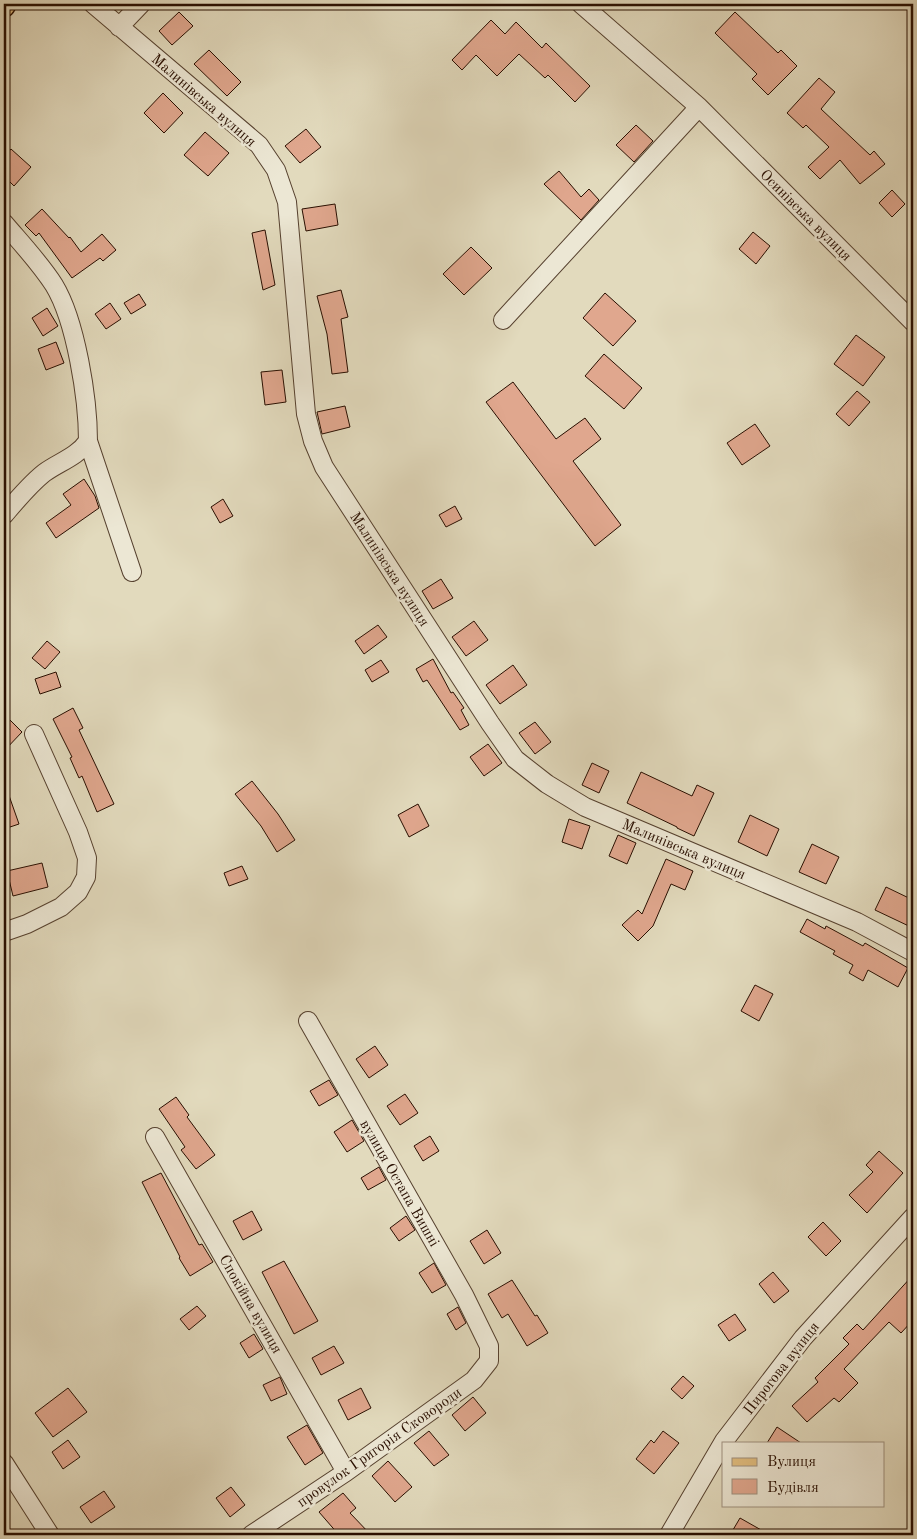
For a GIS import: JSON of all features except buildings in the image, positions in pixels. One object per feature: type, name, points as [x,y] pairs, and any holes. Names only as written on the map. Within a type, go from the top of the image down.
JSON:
[{"type":"street","name":"Малинівська вулиця","points":[[93,4],[259,146],[276,170],[287,202],[306,414],[313,441],[324,467],[515,759],[547,784],[585,807],[857,922],[913,952]]},
{"type":"street","points":[[119,26],[141,4]]},
{"type":"street","name":"Осинівська вулиця","points":[[581,4],[699,107],[913,322]]},
{"type":"street","points":[[503,320],[699,107]]},
{"type":"street","points":[[4,223],[39,263],[55,286],[66,310],[74,338],[88,418],[88,441],[132,572]]},
{"type":"street","points":[[4,515],[23,492],[44,473],[83,448],[88,441]]},
{"type":"street","points":[[4,932],[27,924],[61,907],[78,892],[86,877],[87,858],[78,832],[34,734]]},
{"type":"street","name":"вулиця Остапа Вишні","points":[[308,1021],[464,1295],[489,1346]]},
{"type":"street","name":"Спокійна вулиця","points":[[155,1137],[346,1472]]},
{"type":"street","name":"Пирогова вулиця","points":[[723,1442],[803,1338],[913,1216]]},
{"type":"street","name":"провулок Григорія Сковороди","points":[[251,1535],[346,1472],[474,1380],[489,1361],[489,1346]]},
{"type":"street","name":"Пирогова вулиця","points":[[669,1535],[722,1444]]},
{"type":"street","points":[[4,1463],[50,1535]]}]
